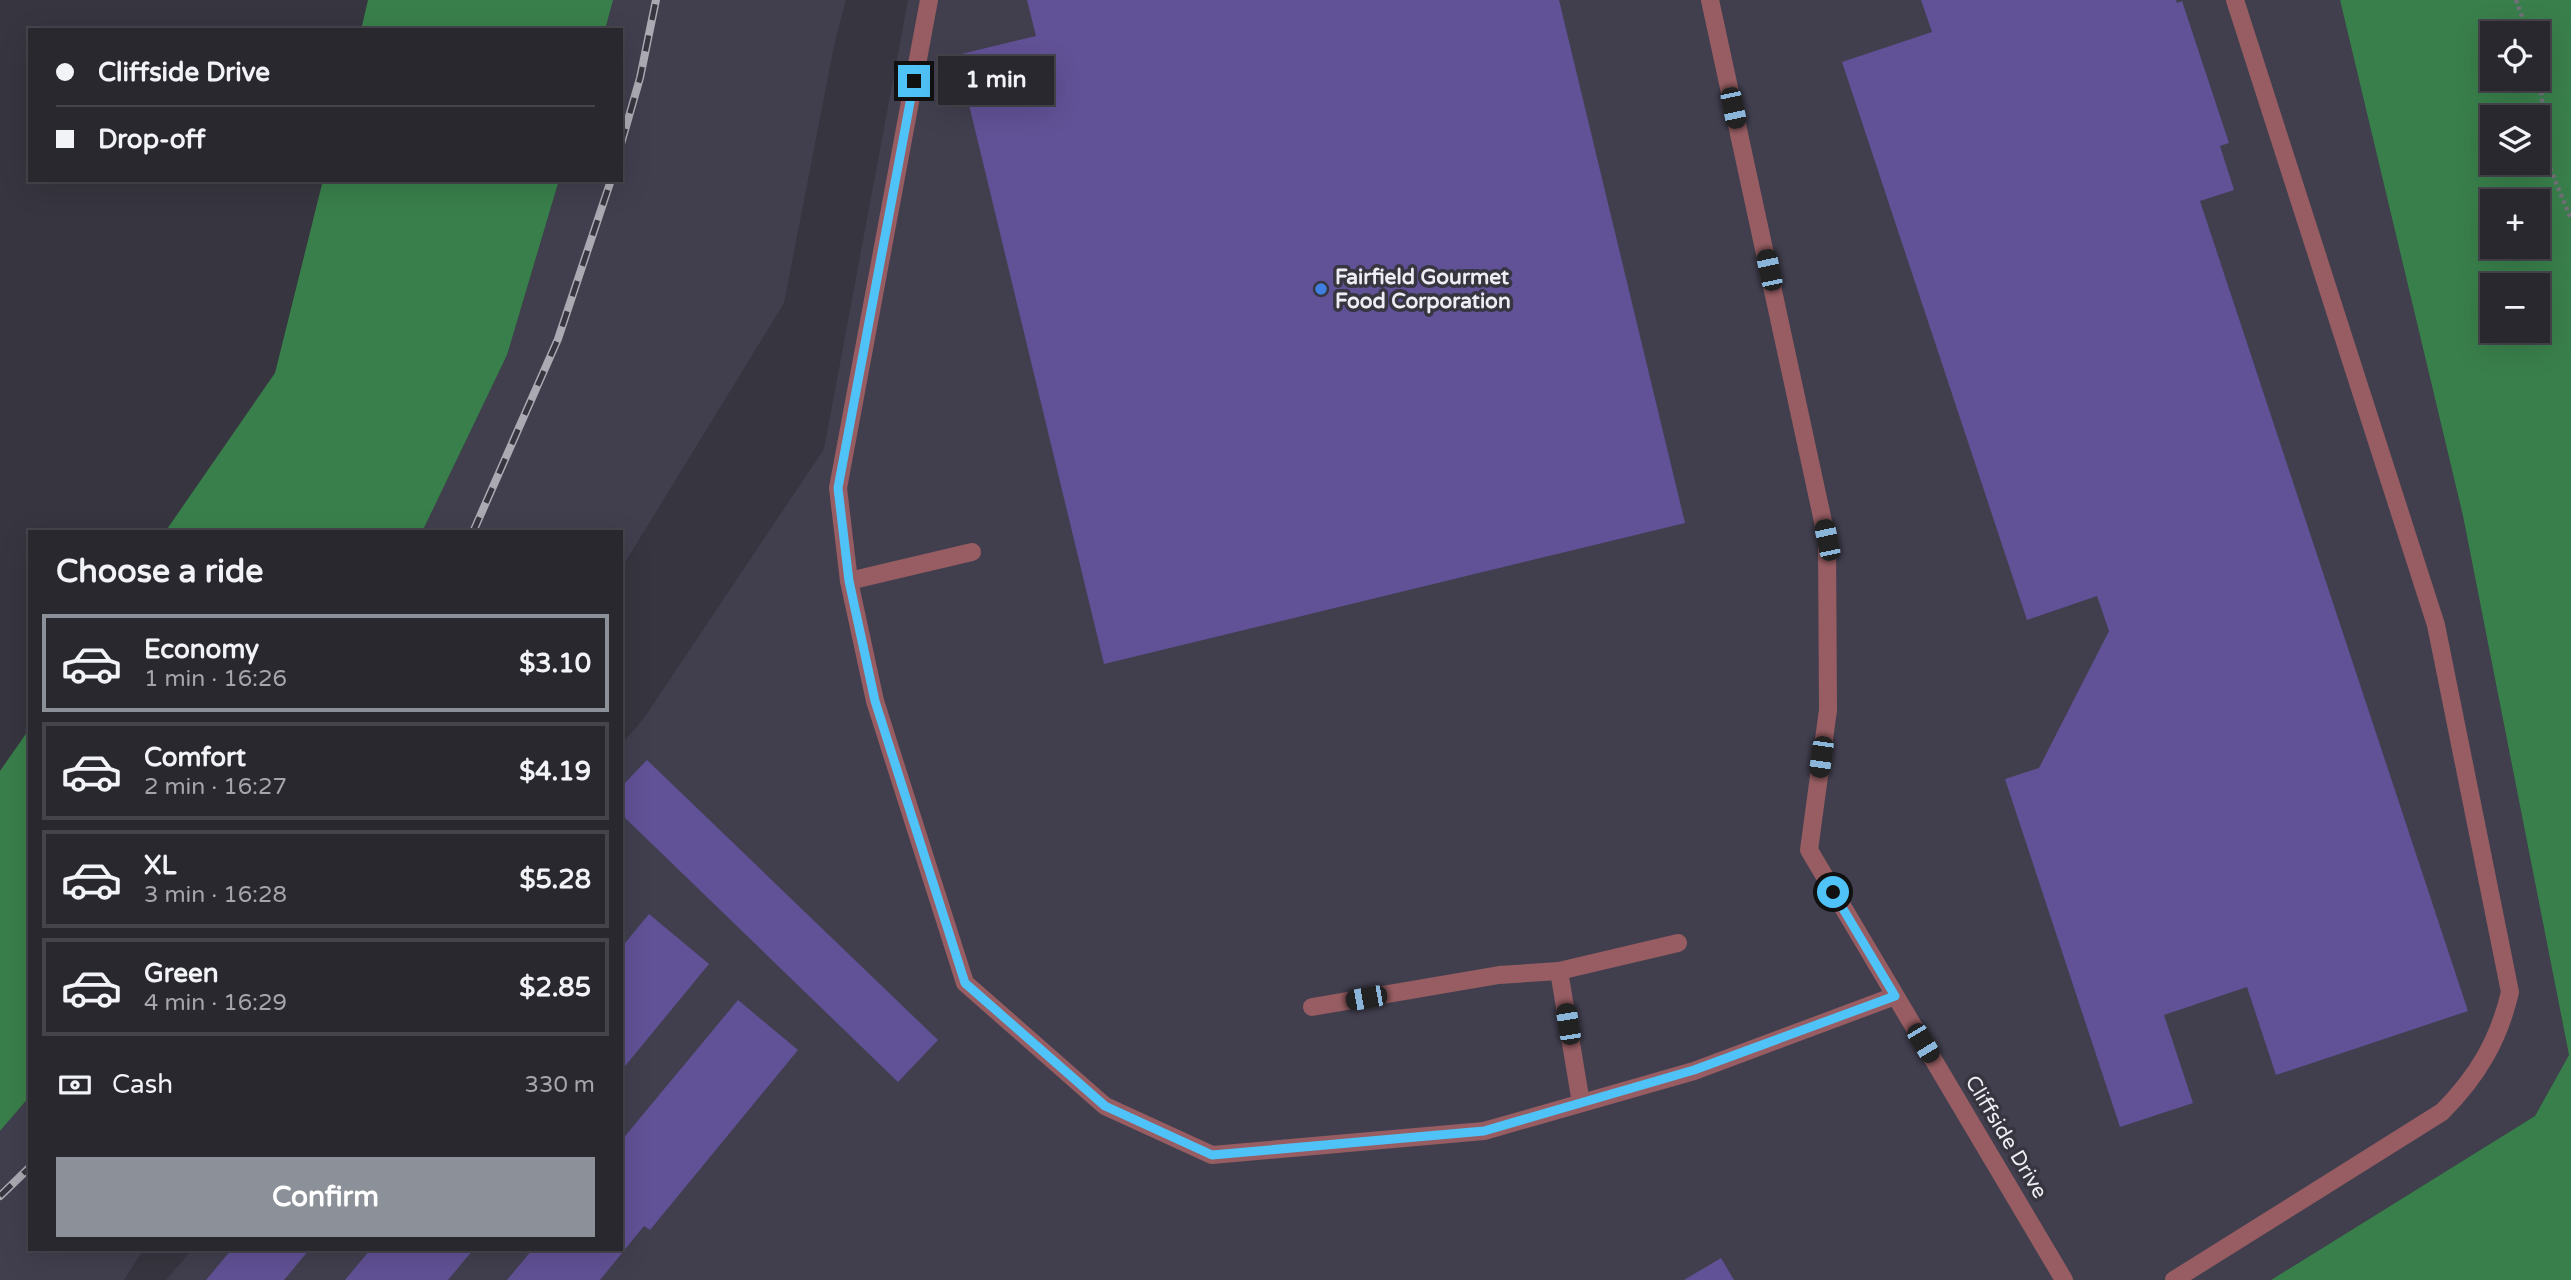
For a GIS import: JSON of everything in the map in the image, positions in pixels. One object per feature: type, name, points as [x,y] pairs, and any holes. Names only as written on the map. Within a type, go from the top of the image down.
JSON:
[{"type":"street","points":[[929,0],[838,488],[849,581],[875,701],[965,983],[1105,1106],[1212,1155],[1484,1131],[1694,1070],[1895,996]]},
{"type":"street","name":"Cliffside Drive","points":[[1710,0],[1827,540],[1828,710],[1809,850],[2064,1280]]},
{"type":"street","points":[[2174,1280],[2442,1112],[2462,1092],[2493,1045],[2510,992],[2436,625],[2235,0]]},
{"type":"street","points":[[849,581],[972,552]]},
{"type":"street","points":[[1312,1007],[1499,975],[1559,971],[1678,943]]},
{"type":"street","points":[[1559,971],[1581,1103]]},
{"type":"path","points":[[2516,0],[2524,21]]},
{"type":"path","points":[[2541,91],[2548,163],[2571,219]]},
{"type":"shaded area","points":[[613,0],[846,0],[835,41],[784,303],[623,566],[623,530],[423,530],[507,355],[558,182],[623,182],[623,28],[606,28]]},
{"type":"shaded area","points":[[908,0],[2340,0],[2463,516],[2569,1055],[2535,1116],[2271,1280],[166,1280],[191,1251],[623,1251],[623,743],[644,718],[824,449]]},
{"type":"shaded area","points":[[28,1098],[28,1251],[142,1251],[124,1280],[0,1280],[0,1131]]},
{"type":"green space","points":[[368,0],[613,0],[606,28],[361,28]]},
{"type":"green space","points":[[2340,0],[2571,0],[2571,1280],[2271,1280],[2535,1116],[2569,1055],[2463,516]]},
{"type":"green space","points":[[323,182],[558,182],[507,355],[423,530],[166,530],[275,373]]},
{"type":"green space","points":[[28,731],[28,1098],[0,1131],[0,771]]},
{"type":"building","name":"Fairfield Gourmet Food Corporation","points":[[1027,0],[1559,0],[1685,523],[1104,664],[957,55],[1036,36]]},
{"type":"building","points":[[1921,0],[2182,1],[2229,143],[2220,146],[2234,190],[2200,201],[2468,1011],[2276,1075],[2247,987],[2164,1015],[2193,1103],[2120,1127],[2005,779],[2039,768],[2109,631],[2097,596],[2027,620],[1842,62],[1932,32]]},
{"type":"building","points":[[647,760],[938,1040],[898,1082],[623,816],[623,785]]},
{"type":"building","points":[[649,914],[709,964],[623,1069],[623,946]]},
{"type":"building","points":[[738,1000],[798,1050],[650,1230],[644,1226],[600,1280],[507,1280],[531,1251],[623,1251],[623,1139]]},
{"type":"building","points":[[230,1251],[308,1251],[284,1280],[206,1280]]},
{"type":"building","points":[[369,1251],[472,1251],[448,1280],[345,1280]]},
{"type":"building","points":[[1721,1258],[1734,1280],[1684,1280]]},
{"type":"railway","points":[[623,137],[640,78],[656,0]]},
{"type":"railway","points":[[474,530],[558,339],[610,182]]},
{"type":"railway","points":[[0,1196],[28,1169]]},
{"type":"place","name":"Fairfield Gourmet Food Corporation","points":[[1321,289]]},
{"type":"route","points":[[914,81],[838,488],[849,581],[875,701],[965,983],[1105,1106],[1212,1155],[1484,1131],[1694,1070],[1895,996],[1833,892]]}]
